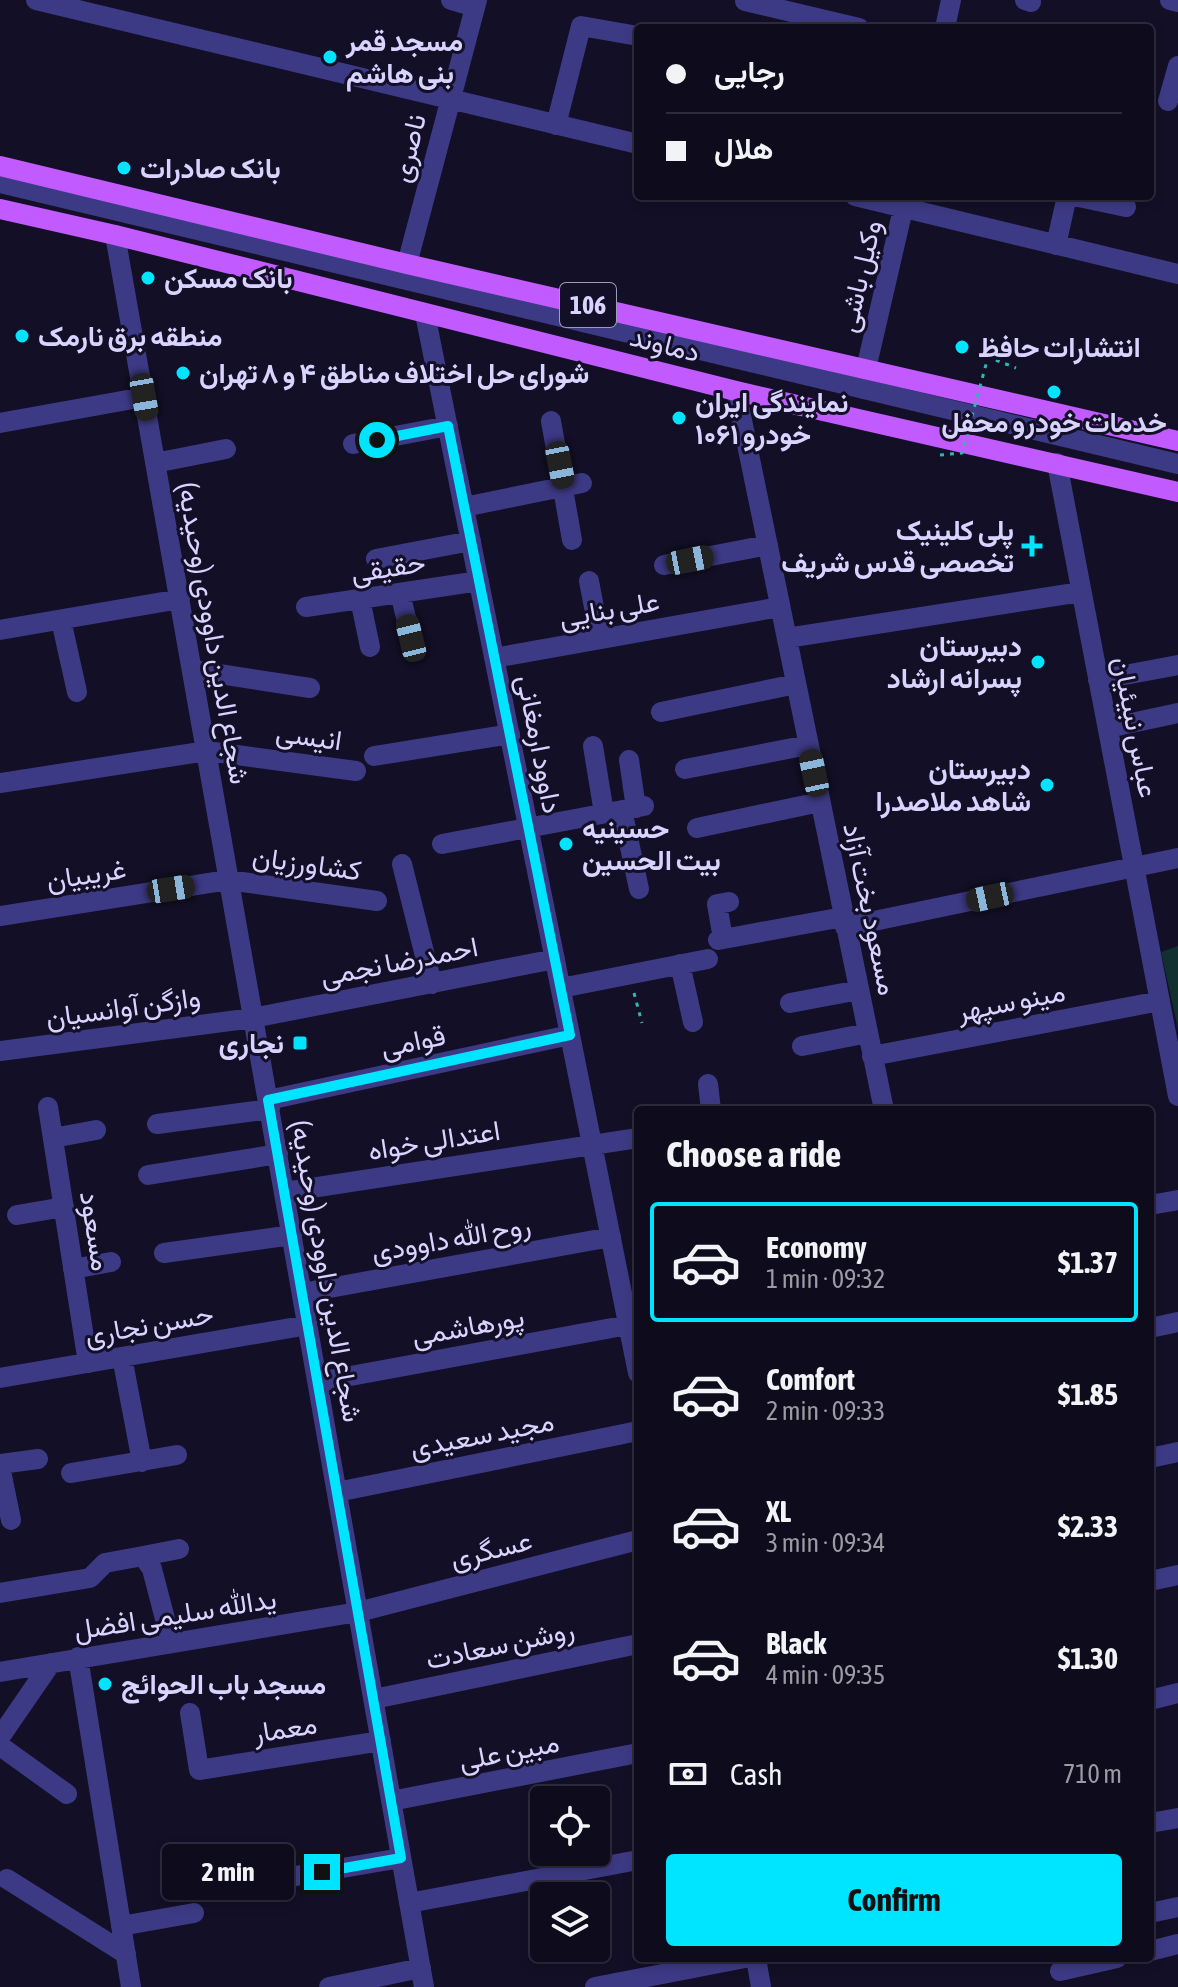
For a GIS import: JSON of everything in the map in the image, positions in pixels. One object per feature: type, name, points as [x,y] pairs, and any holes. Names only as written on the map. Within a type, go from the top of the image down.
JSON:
[{"type":"main road","name":"دماوند","points":[[0,166],[407,264],[1178,441]]},
{"type":"main road","name":"دماوند","points":[[0,209],[736,391],[1178,492]]},
{"type":"street","points":[[36,0],[634,143]]},
{"type":"street","points":[[451,0],[476,3]]},
{"type":"street","points":[[946,24],[951,0]]},
{"type":"street","points":[[1170,0],[1178,2]]},
{"type":"street","points":[[745,1],[842,24]]},
{"type":"street","name":"ناصری","points":[[407,264],[476,3]]},
{"type":"street","points":[[556,125],[581,26],[634,35]]},
{"type":"street","points":[[1165,100],[1178,66]]},
{"type":"street","points":[[0,175],[1178,451]]},
{"type":"street","points":[[0,183],[1178,464]]},
{"type":"street","points":[[1056,245],[1066,200]]},
{"type":"street","points":[[1093,200],[1126,207]]},
{"type":"street","points":[[904,202],[1056,245],[1178,274]]},
{"type":"street","name":"وکیل باشی","points":[[866,369],[904,202]]},
{"type":"street","name":"شجاع الدین داوودی (وحیدیه)","points":[[115,235],[422,1978]]},
{"type":"street","name":"داوود ارمغانی","points":[[425,314],[634,1344]]},
{"type":"street","name":"مسعود بخت آزاد","points":[[736,391],[883,1106]]},
{"type":"street","points":[[0,423],[144,397]]},
{"type":"street","points":[[551,421],[573,485],[572,540]]},
{"type":"street","points":[[353,444],[448,426]]},
{"type":"street","points":[[155,463],[226,449]]},
{"type":"street","name":"عباس نبیئیان","points":[[1057,463],[1178,1096]]},
{"type":"street","points":[[464,507],[573,485]]},
{"type":"street","points":[[376,559],[471,541]]},
{"type":"street","points":[[664,565],[768,545]]},
{"type":"street","name":"حقیقی","points":[[306,607],[479,581]]},
{"type":"street","points":[[589,581],[600,639]]},
{"type":"street","points":[[787,638],[1081,592]]},
{"type":"street","points":[[400,593],[411,638]]},
{"type":"street","points":[[0,630],[180,599]]},
{"type":"street","points":[[360,599],[370,647]]},
{"type":"street","name":"علی بنایی","points":[[494,658],[780,607]]},
{"type":"street","points":[[61,620],[77,692]]},
{"type":"street","points":[[1098,680],[1178,665]]},
{"type":"street","points":[[193,670],[310,688]]},
{"type":"street","points":[[661,712],[796,684]]},
{"type":"street","points":[[1108,728],[1178,713]]},
{"type":"street","points":[[374,756],[510,734]]},
{"type":"street","points":[[685,769],[808,745]]},
{"type":"street","points":[[593,746],[627,809]]},
{"type":"street","name":"انیسی","points":[[0,783],[207,751],[356,771]]},
{"type":"street","points":[[629,760],[627,809],[639,889]]},
{"type":"street","points":[[697,828],[820,802]]},
{"type":"street","points":[[442,844],[627,809]]},
{"type":"street","points":[[729,902],[717,904],[720,940],[844,922],[1178,858]]},
{"type":"street","points":[[402,864],[432,984]]},
{"type":"street","name":"کشاورزیان","points":[[228,880],[377,901]]},
{"type":"street","name":"غریبیان","points":[[0,916],[228,880]]},
{"type":"street","name":"احمدرضا نجمی","points":[[253,1018],[555,959]]},
{"type":"street","points":[[561,988],[708,959]]},
{"type":"street","points":[[680,964],[693,1022]]},
{"type":"street","points":[[790,1003],[859,990]]},
{"type":"street","name":"مینو سپهر","points":[[872,1056],[1160,1001]]},
{"type":"street","name":"وازگن آوانسیان","points":[[0,1051],[253,1018]]},
{"type":"street","points":[[802,1046],[868,1033]]},
{"type":"street","name":"قوامی","points":[[157,1124],[269,1105],[570,1035]]},
{"type":"street","points":[[708,1084],[711,1106]]},
{"type":"street","name":"مسعود","points":[[48,1107],[88,1363]]},
{"type":"street","points":[[53,1138],[96,1130]]},
{"type":"street","name":"اعتدالی خواه","points":[[285,1192],[634,1139]]},
{"type":"street","points":[[148,1175],[278,1154]]},
{"type":"street","points":[[1154,1204],[1178,1200]]},
{"type":"street","points":[[17,1215],[64,1207]]},
{"type":"street","points":[[164,1253],[292,1235]]},
{"type":"street","name":"روح الله داوودی","points":[[302,1293],[611,1237]]},
{"type":"street","points":[[73,1269],[111,1262]]},
{"type":"street","name":"پورهاشمی","points":[[318,1382],[630,1313]]},
{"type":"street","points":[[1154,1327],[1178,1322]]},
{"type":"street","name":"حسن نجاری","points":[[0,1378],[308,1325]]},
{"type":"street","points":[[122,1357],[142,1462]]},
{"type":"street","name":"مجید سعیدی","points":[[337,1492],[634,1432]]},
{"type":"street","points":[[1154,1457],[1178,1452]]},
{"type":"street","points":[[71,1473],[177,1455]]},
{"type":"street","points":[[11,1520],[0,1465],[38,1459]]},
{"type":"street","name":"عسگری","points":[[358,1612],[634,1541]]},
{"type":"street","points":[[0,1593],[90,1578],[105,1563],[146,1559],[179,1549]]},
{"type":"street","points":[[146,1559],[171,1642]]},
{"type":"street","points":[[1154,1580],[1178,1575]]},
{"type":"street","name":"یدالله سلیمی افضل","points":[[0,1672],[358,1612]]},
{"type":"street","name":"روشن سعادت","points":[[374,1699],[634,1645]]},
{"type":"street","points":[[78,1657],[131,1987]]},
{"type":"street","points":[[0,1737],[51,1663]]},
{"type":"street","points":[[1154,1699],[1178,1693]]},
{"type":"street","name":"معمار","points":[[190,1713],[199,1770],[381,1741]]},
{"type":"street","points":[[0,1746],[67,1794]]},
{"type":"street","name":"مبین علی","points":[[391,1801],[634,1754]]},
{"type":"street","points":[[1154,1822],[1178,1818]]},
{"type":"street","points":[[243,1885],[401,1858]]},
{"type":"street","points":[[409,1903],[634,1861]]},
{"type":"street","points":[[7,1879],[126,1954]]},
{"type":"street","points":[[1154,1912],[1178,1907]]},
{"type":"street","points":[[121,1926],[194,1913]]},
{"type":"street","points":[[1154,1950],[1178,1944]]},
{"type":"street","points":[[595,1987],[724,1962]]},
{"type":"street","points":[[757,1962],[761,1987]]},
{"type":"street","points":[[1060,1972],[1101,1962]]},
{"type":"street","points":[[329,1987],[422,1978]]},
{"type":"path","points":[[940,455],[962,453],[988,357],[1016,368]]},
{"type":"path","points":[[629,974],[642,1023]]},
{"type":"green space","points":[[1178,946],[1178,1029],[1161,952]]},
{"type":"place","name":"مسجد قمر بنی هاشم","points":[[330,57]]},
{"type":"place","name":"بانک صادرات","points":[[124,168]]},
{"type":"place","name":"بانک مسکن","points":[[148,278]]},
{"type":"place","name":"منطقه برق نارمک","points":[[22,336]]},
{"type":"place","name":"انتشارات حافظ","points":[[962,347]]},
{"type":"place","name":"شورای حل اختلاف مناطق ۴ و ۸ تهران","points":[[183,373]]},
{"type":"place","name":"خدمات خودرو محفل","points":[[1054,392]]},
{"type":"place","name":"نمایندگی ایران خودرو ۱۰۶۱","points":[[679,418]]},
{"type":"place","name":"پلی کلینیک تخصصی قدس شریف","points":[[1032,546]]},
{"type":"place","name":"دبیرستان پسرانه ارشاد","points":[[1038,662]]},
{"type":"place","name":"دبیرستان شاهد ملاصدرا","points":[[1047,785]]},
{"type":"place","name":"حسینیه بیت الحسین","points":[[566,844]]},
{"type":"place","name":"نجاری","points":[[300,1043]]},
{"type":"place","name":"مسجد باب الحوائج","points":[[105,1684]]},
{"type":"route","points":[[322,1872],[401,1858],[268,1100],[570,1035],[448,426],[377,440]]}]
